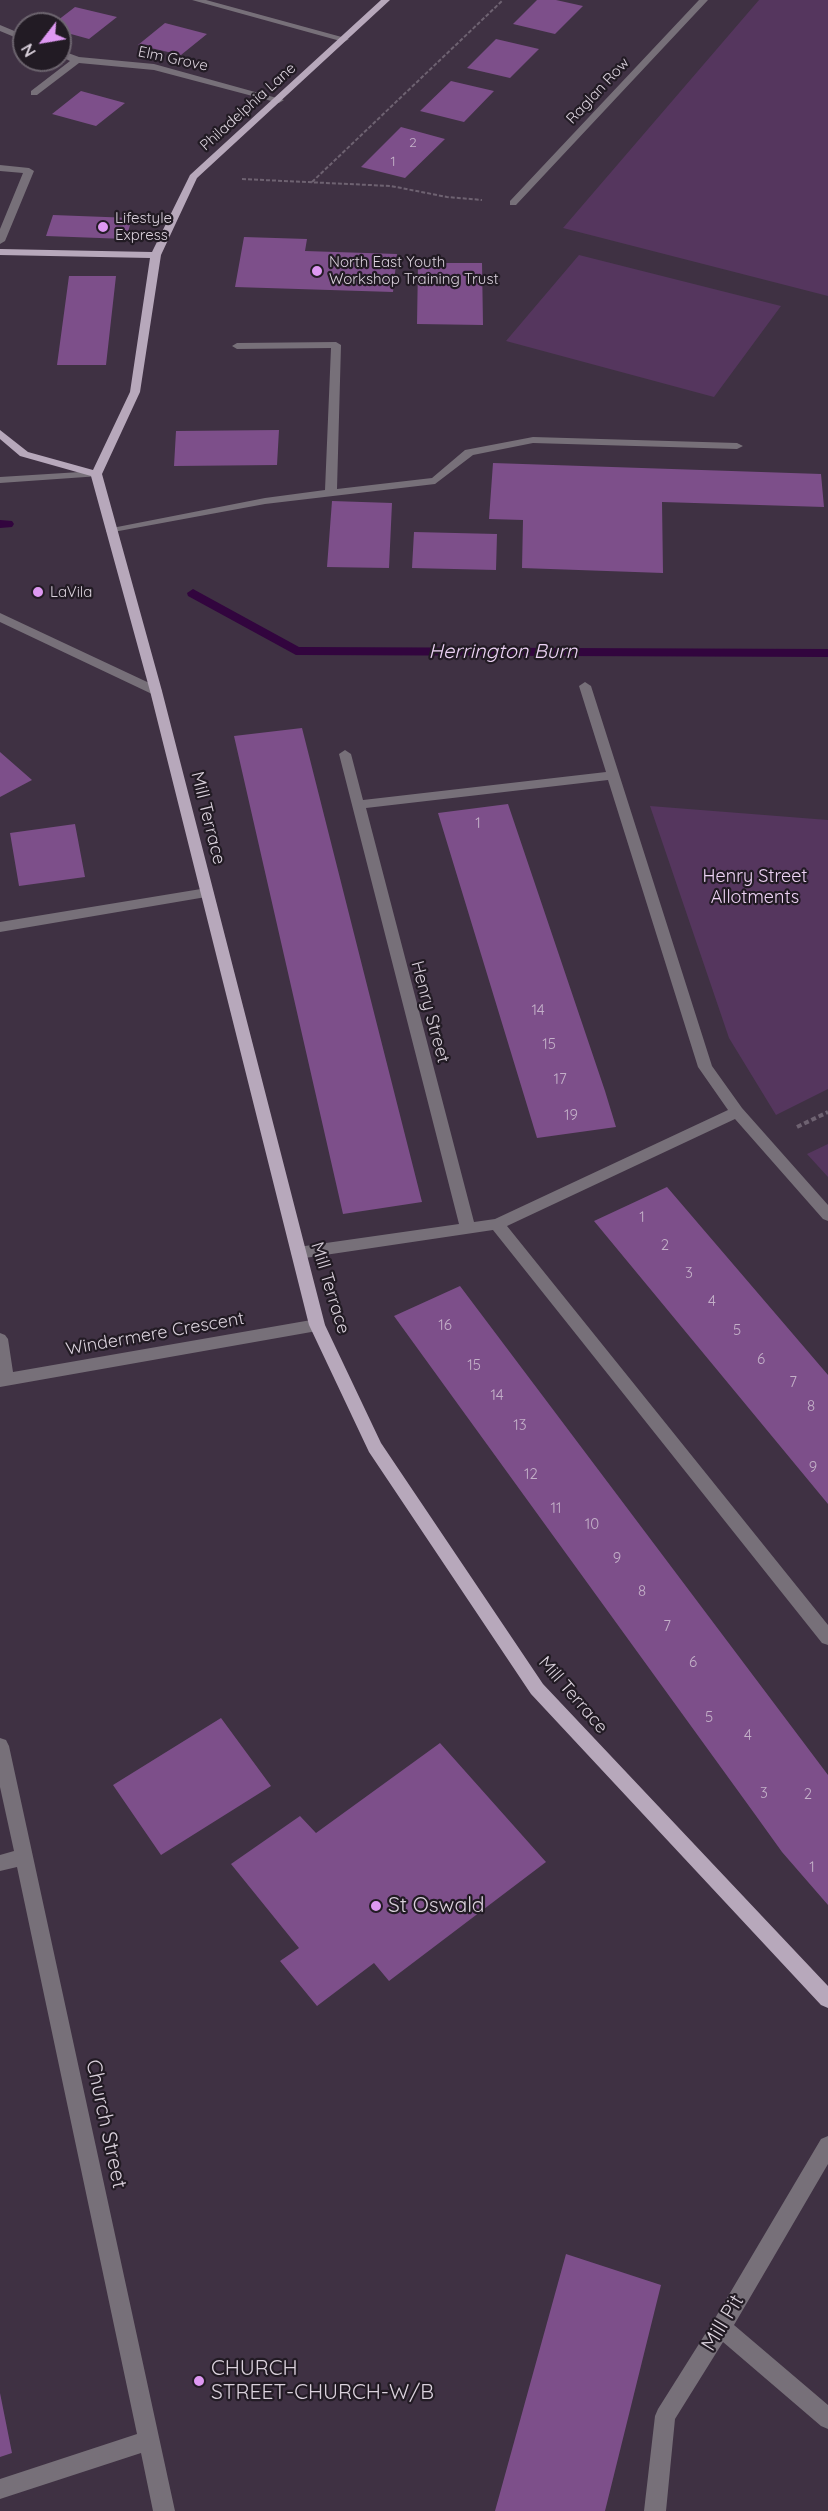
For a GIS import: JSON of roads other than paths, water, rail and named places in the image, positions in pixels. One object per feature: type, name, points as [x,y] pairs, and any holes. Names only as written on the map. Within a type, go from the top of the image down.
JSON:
[{"type":"main road","name":"Philadelphia Lane","points":[[96,474],[135,392],[156,255],[193,177],[386,0]]},
{"type":"main road","points":[[0,252],[156,255]]},
{"type":"main road","points":[[0,433],[24,454],[96,474]]},
{"type":"main road","name":"Mill Terrace","points":[[96,474],[156,691],[317,1325],[375,1447],[537,1689],[828,1999]]},
{"type":"street","points":[[196,0],[344,39]]},
{"type":"street","name":"Raglan Row","points":[[513,202],[704,0]]},
{"type":"street","name":"Elm Grove","points":[[72,58],[154,67],[279,100]]},
{"type":"street","points":[[34,93],[77,60]]},
{"type":"street","points":[[0,168],[29,171],[0,241]]},
{"type":"street","points":[[237,346],[336,345],[331,493]]},
{"type":"street","points":[[112,531],[264,501],[435,481],[469,452],[533,440],[737,446]]},
{"type":"street","points":[[0,480],[96,474]]},
{"type":"street","points":[[0,617],[156,691]]},
{"type":"street","points":[[585,686],[705,1067],[737,1112],[828,1215]]},
{"type":"street","name":"Henry Street","points":[[345,754],[468,1228]]},
{"type":"street","points":[[358,805],[614,775]]},
{"type":"street","points":[[0,927],[207,893]]},
{"type":"street","points":[[298,1253],[498,1224],[737,1112]]},
{"type":"street","points":[[498,1224],[828,1638]]},
{"type":"street","name":"Windermere Crescent","points":[[3,1381],[317,1325]]},
{"type":"street","points":[[0,1339],[3,1381]]},
{"type":"street","name":"Church Street","points":[[0,1746],[164,2511]]},
{"type":"street","points":[[0,1863],[24,1857]]},
{"type":"street","name":"Mill Pit","points":[[655,2511],[665,2416],[722,2327],[828,2146]]},
{"type":"street","points":[[722,2327],[828,2419]]},
{"type":"street","points":[[0,2489],[149,2440]]},
{"type":"waterway","name":"Herrington Burn","points":[[0,524],[8,524]]},
{"type":"waterway","name":"Herrington Burn","points":[[193,593],[296,651],[828,653]]},
{"type":"place","name":"Lifestyle Express","points":[[103,227]]},
{"type":"place","name":"North East Youth Workshop Training Trust","points":[[317,271]]},
{"type":"place","name":"LaVila","points":[[38,592]]},
{"type":"place","name":"St Oswald","points":[[376,1906]]},
{"type":"place","name":"CHURCH STREET-CHURCH-W/B","points":[[199,2381]]},
{"type":"park label","name":"Henry Street Allotments","points":[[755,887]]}]
